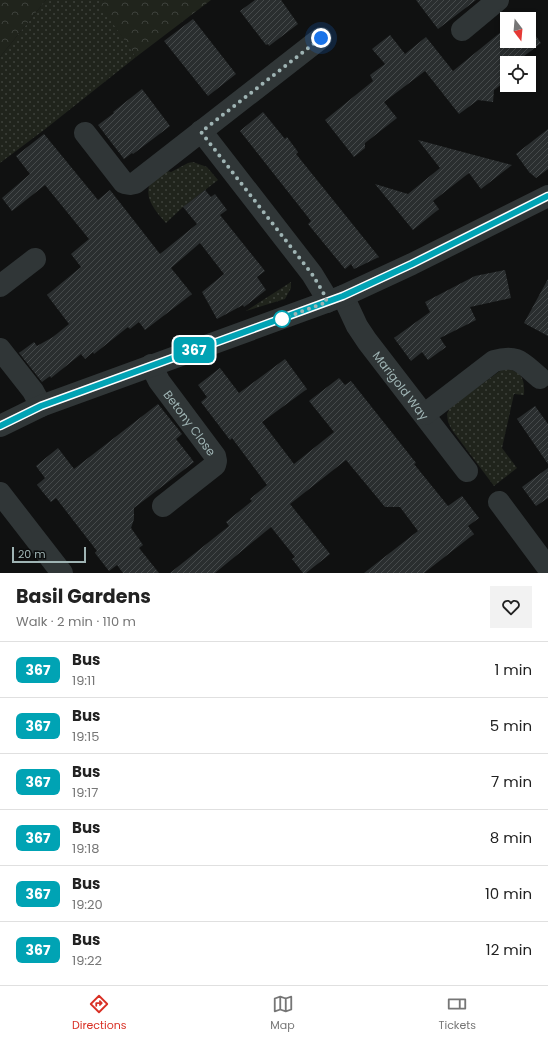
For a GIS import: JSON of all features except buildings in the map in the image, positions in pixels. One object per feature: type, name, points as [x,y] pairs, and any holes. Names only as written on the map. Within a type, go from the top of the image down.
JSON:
[{"type":"street","points":[[462,30],[498,0]]},
{"type":"street","points":[[85,133],[124,183],[130,184],[135,182],[321,38]]},
{"type":"street","name":"Marigold Way","points":[[201,132],[312,274],[323,292],[335,299],[357,326],[467,470]]},
{"type":"street","points":[[0,426],[41,406],[335,299],[406,267],[548,196]]},
{"type":"street","points":[[0,286],[35,259]]},
{"type":"street","points":[[0,349],[33,391],[41,406]]},
{"type":"street","points":[[425,414],[494,361],[504,358],[514,358],[540,378]]},
{"type":"street","name":"Betony Close","points":[[151,365],[159,381],[215,456],[216,460],[214,465],[163,506]]},
{"type":"street","points":[[0,493],[62,573]]},
{"type":"street","points":[[499,502],[548,568]]},
{"type":"green space","points":[[0,0],[46,0],[0,57]]},
{"type":"green space","points":[[46,0],[104,0],[101,5],[136,57],[0,163],[0,57]]},
{"type":"green space","points":[[104,0],[211,0],[136,57],[100,5]]},
{"type":"green space","points":[[193,162],[207,167],[218,180],[183,207],[166,223],[155,210],[149,199],[148,193],[151,182],[163,170],[171,172]]},
{"type":"green space","points":[[291,282],[291,288],[285,299],[246,311]]},
{"type":"green space","points":[[504,368],[514,371],[521,376],[524,383],[524,395],[514,394],[502,448],[517,468],[494,486],[452,430],[448,422],[447,414],[450,407]]},
{"type":"bus line","name":"367","points":[[0,426],[41,406],[343,296],[412,264],[548,196]]},
{"type":"route","points":[[282,319],[327,302],[323,292],[312,274],[201,132],[321,38]]}]
